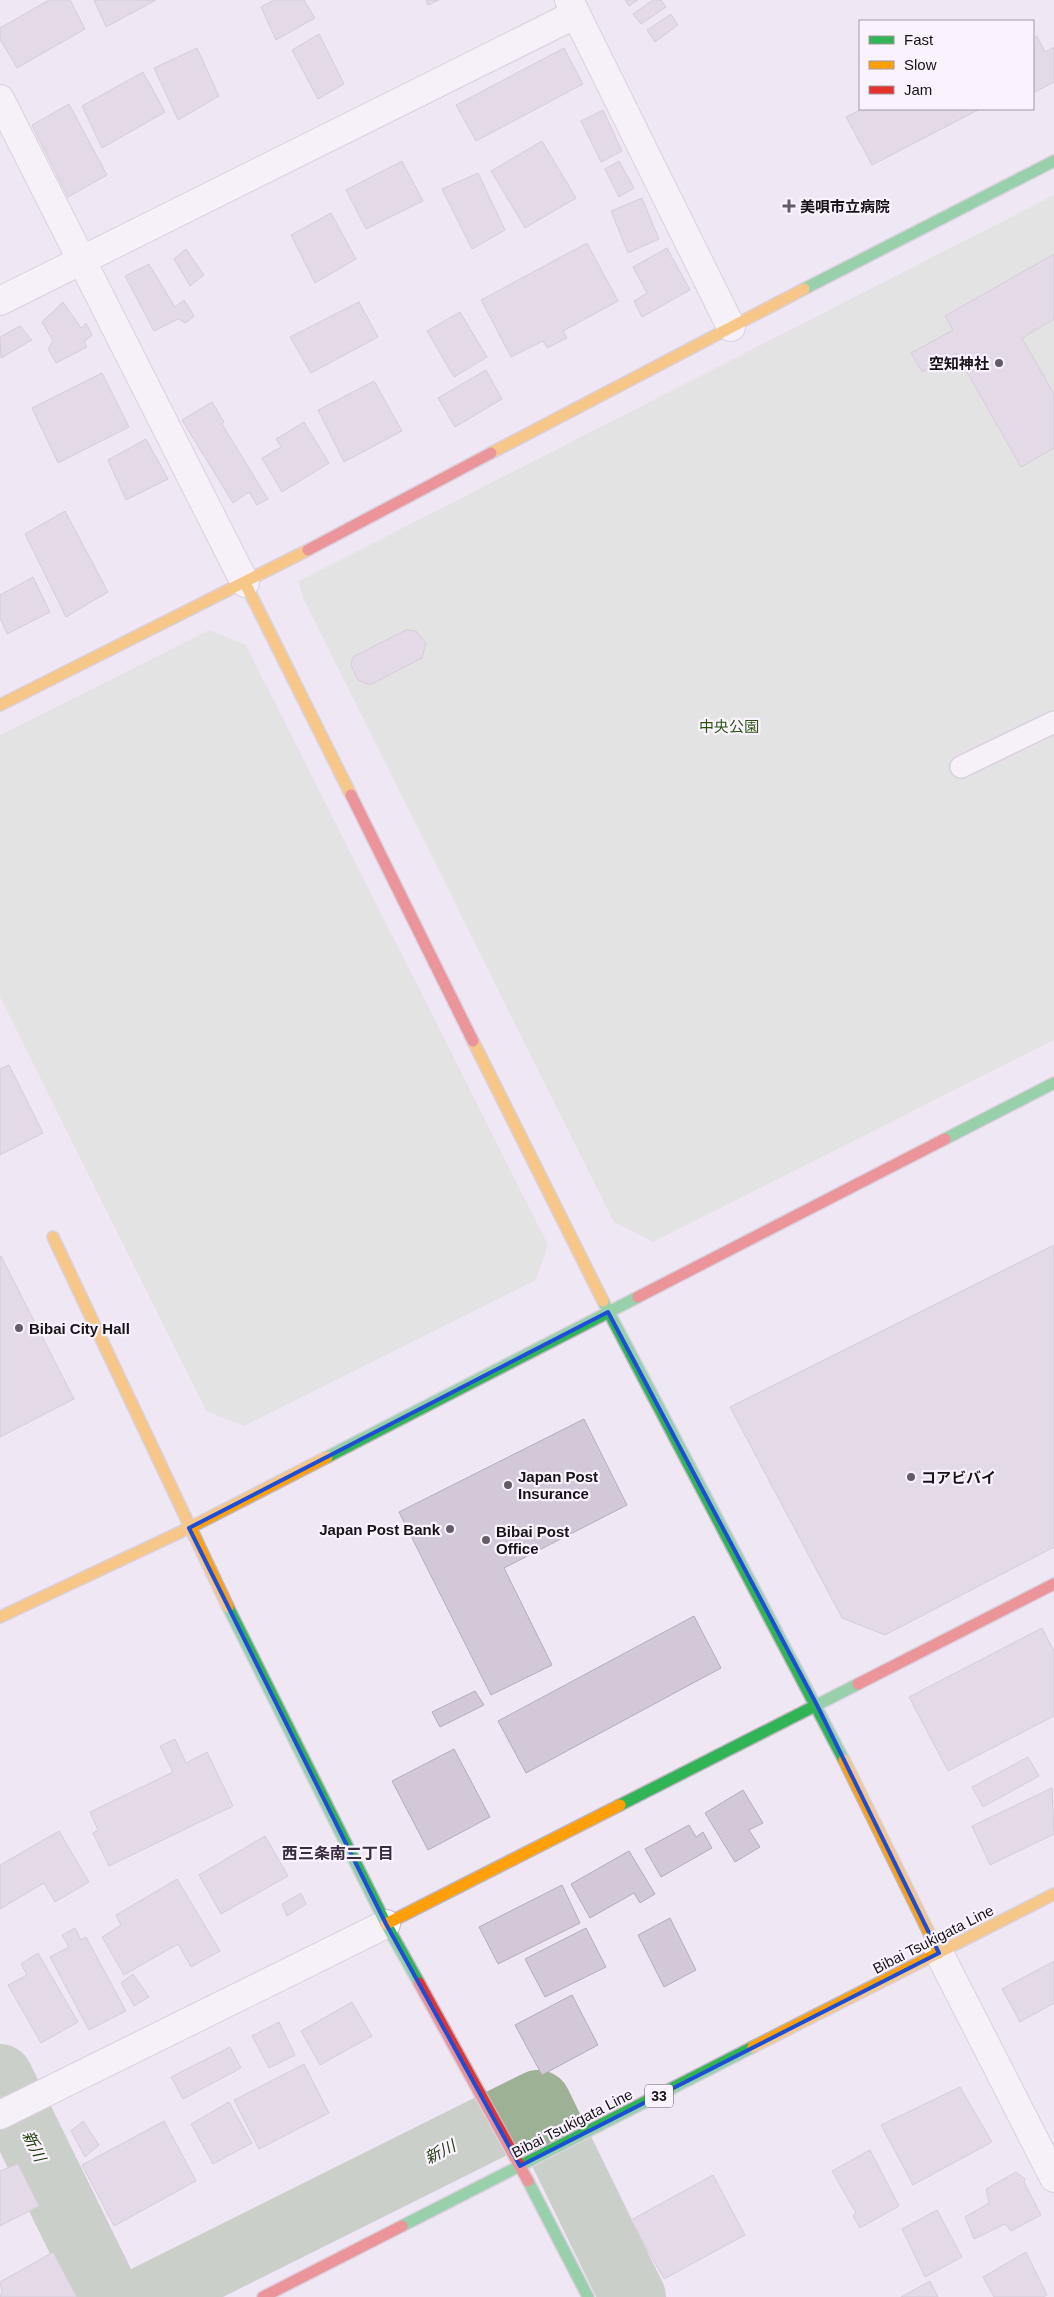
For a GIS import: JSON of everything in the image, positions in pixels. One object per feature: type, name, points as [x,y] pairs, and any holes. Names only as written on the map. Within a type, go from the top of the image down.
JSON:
[{"type":"street","points":[[0,301],[572,7],[731,327]]},
{"type":"street","points":[[0,99],[246,583],[608,1312],[817,1705],[939,1953],[1054,2178]]},
{"type":"street","points":[[0,705],[246,583],[731,327],[1054,161]]},
{"type":"street","points":[[0,1617],[189,1528],[1054,1083]]},
{"type":"street","points":[[53,1237],[189,1528],[386,1924],[520,2166],[588,2297]]},
{"type":"street","points":[[0,2115],[386,1924],[1054,1584]]},
{"type":"street","name":"Bibai Tsukigata Line","points":[[263,2297],[1054,1894]]},
{"type":"lane","points":[[961,768],[1054,722]]},
{"type":"highlighted area","points":[[608,1312],[817,1705],[939,1953],[520,2166],[386,1924],[189,1528]]},
{"type":"green space","name":"中央公園","points":[[1054,195],[1054,1040],[653,1242],[614,1222],[303,598],[299,581]]},
{"type":"green space","points":[[209,630],[246,645],[548,1245],[536,1280],[244,1426],[206,1411],[0,997],[0,735]]},
{"type":"building","points":[[49,0],[70,0],[85,29],[17,68],[0,39],[0,28]]},
{"type":"building","points":[[94,0],[156,0],[106,27]]},
{"type":"building","points":[[274,0],[304,0],[315,18],[276,40],[261,7]]},
{"type":"building","points":[[426,0],[439,0],[428,5]]},
{"type":"building","points":[[625,0],[638,0],[629,6]]},
{"type":"building","points":[[653,0],[661,0],[666,7],[641,24],[633,14]]},
{"type":"building","points":[[671,14],[678,25],[655,42],[647,30]]},
{"type":"building","points":[[319,34],[344,84],[318,99],[292,50]]},
{"type":"building","points":[[1037,36],[1045,52],[1054,47],[1054,82],[1034,92],[1034,38]]},
{"type":"building","points":[[197,48],[219,96],[178,120],[154,68]]},
{"type":"building","points":[[564,48],[583,84],[476,141],[456,105]]},
{"type":"building","points":[[143,72],[165,112],[102,148],[82,106]]},
{"type":"building","points":[[69,104],[107,175],[68,197],[32,125]]},
{"type":"building","points":[[603,110],[622,151],[601,162],[581,121]]},
{"type":"building","points":[[860,110],[978,110],[872,165],[846,117]]},
{"type":"building","points":[[542,141],[576,198],[525,228],[491,171]]},
{"type":"building","points":[[402,161],[423,201],[366,229],[346,190]]},
{"type":"building","points":[[619,161],[634,188],[619,197],[605,169]]},
{"type":"building","points":[[478,173],[505,230],[472,249],[442,189]]},
{"type":"building","points":[[642,198],[659,239],[628,253],[611,211]]},
{"type":"building","points":[[331,213],[356,259],[315,283],[291,235]]},
{"type":"building","points":[[587,243],[618,301],[563,331],[567,338],[547,348],[543,341],[511,357],[481,300]]},
{"type":"building","points":[[667,248],[690,290],[642,317],[634,301],[647,293],[633,267]]},
{"type":"building","points":[[186,249],[204,275],[190,286],[174,259]]},
{"type":"building","name":"空知神社","points":[[1054,254],[1054,319],[1022,338],[1054,394],[1054,448],[1021,467],[956,353],[922,372],[911,353],[953,330],[945,316]]},
{"type":"building","points":[[149,264],[175,307],[184,300],[194,316],[186,323],[178,319],[154,331],[125,276]]},
{"type":"building","points":[[63,302],[81,328],[86,323],[92,335],[84,342],[87,347],[56,363],[48,349],[53,341],[42,322]]},
{"type":"building","points":[[359,302],[378,337],[311,373],[290,337]]},
{"type":"building","points":[[460,312],[487,357],[454,377],[427,331]]},
{"type":"building","points":[[20,326],[32,340],[1,358],[0,337]]},
{"type":"building","points":[[486,370],[502,399],[455,427],[438,398]]},
{"type":"building","points":[[102,373],[129,427],[58,463],[32,408]]},
{"type":"building","points":[[374,381],[402,431],[344,462],[318,410]]},
{"type":"building","points":[[212,402],[224,422],[222,424],[268,499],[257,505],[249,492],[233,503],[182,420]]},
{"type":"building","points":[[304,422],[329,463],[282,492],[262,458],[281,447],[276,439]]},
{"type":"building","points":[[146,439],[168,479],[126,500],[108,460]]},
{"type":"building","points":[[65,511],[108,592],[66,617],[25,534]]},
{"type":"building","points":[[33,577],[50,612],[7,634],[0,618],[0,595]]},
{"type":"building","points":[[406,630],[416,631],[426,643],[422,658],[370,685],[358,680],[351,665],[353,657]]},
{"type":"building","points":[[9,1065],[43,1133],[0,1155],[0,1069]]},
{"type":"building","name":"コアビバイ","points":[[1054,1245],[1054,1547],[885,1635],[842,1618],[730,1407]]},
{"type":"building","name":"Bibai City Hall","points":[[0,1257],[74,1399],[0,1437]]},
{"type":"building","name":"Bibai Post Office","points":[[584,1419],[627,1505],[504,1568],[552,1665],[491,1695],[399,1512]]},
{"type":"building","points":[[694,1616],[721,1668],[526,1773],[498,1721]]},
{"type":"building","points":[[1042,1628],[1054,1651],[1054,1716],[948,1771],[909,1697]]},
{"type":"building","points":[[475,1691],[484,1705],[440,1727],[432,1712]]},
{"type":"building","points":[[175,1739],[186,1763],[207,1752],[233,1806],[109,1866],[93,1833],[98,1830],[90,1812],[173,1772],[160,1746]]},
{"type":"building","points":[[454,1749],[490,1817],[428,1850],[392,1781]]},
{"type":"building","points":[[1028,1757],[1039,1776],[983,1807],[972,1787]]},
{"type":"building","points":[[1052,1788],[1054,1834],[990,1865],[972,1826]]},
{"type":"building","points":[[743,1790],[763,1823],[749,1830],[760,1847],[735,1862],[705,1813]]},
{"type":"building","points":[[689,1825],[696,1837],[703,1832],[712,1848],[661,1877],[645,1849]]},
{"type":"building","points":[[59,1831],[89,1882],[55,1902],[44,1883],[0,1909],[0,1865]]},
{"type":"building","points":[[265,1836],[288,1876],[221,1914],[199,1875]]},
{"type":"building","points":[[629,1851],[655,1894],[640,1903],[634,1893],[590,1918],[571,1884]]},
{"type":"building","points":[[177,1879],[220,1951],[191,1967],[178,1944],[124,1975],[102,1937],[121,1925],[116,1915]]},
{"type":"building","points":[[562,1885],[580,1923],[498,1964],[479,1927]]},
{"type":"building","points":[[301,1893],[306,1904],[287,1916],[282,1904]]},
{"type":"building","points":[[670,1918],[696,1970],[664,1987],[638,1935]]},
{"type":"building","points":[[75,1928],[81,1940],[86,1937],[126,2011],[89,2030],[50,1957],[69,1947],[62,1935]]},
{"type":"building","points":[[586,1928],[606,1967],[545,1997],[525,1959]]},
{"type":"building","points":[[38,1953],[78,2022],[41,2043],[8,1985],[27,1975],[21,1964]]},
{"type":"building","points":[[1054,1961],[1054,2003],[1020,2022],[1002,1989]]},
{"type":"building","points":[[133,1974],[149,1997],[134,2006],[121,1983]]},
{"type":"building","points":[[572,1995],[598,2045],[542,2075],[515,2025]]},
{"type":"building","points":[[352,2002],[372,2036],[320,2065],[301,2031]]},
{"type":"building","points":[[279,2022],[295,2055],[269,2068],[252,2036]]},
{"type":"building","points":[[230,2047],[241,2068],[183,2099],[171,2077]]},
{"type":"building","points":[[304,2064],[329,2113],[259,2149],[234,2100]]},
{"type":"building","points":[[960,2087],[992,2142],[913,2185],[881,2125]]},
{"type":"building","points":[[229,2102],[252,2143],[213,2164],[191,2124]]},
{"type":"building","points":[[83,2121],[99,2145],[85,2157],[71,2131]]},
{"type":"building","points":[[164,2121],[196,2181],[114,2226],[82,2165]]},
{"type":"building","points":[[870,2150],[899,2206],[860,2228],[853,2216],[856,2213],[832,2171]]},
{"type":"building","points":[[18,2164],[39,2206],[0,2226],[0,2171]]},
{"type":"building","points":[[1016,2172],[1025,2179],[1024,2182],[1041,2215],[1011,2231],[1005,2224],[974,2239],[965,2217],[989,2203],[986,2189]]},
{"type":"building","points":[[713,2175],[745,2235],[664,2279],[631,2220]]},
{"type":"building","points":[[937,2210],[962,2257],[925,2277],[902,2229]]},
{"type":"building","points":[[53,2252],[77,2297],[0,2297],[2,2292],[0,2282]]},
{"type":"building","points":[[1026,2252],[1047,2295],[1043,2297],[994,2297],[983,2277]]},
{"type":"building","points":[[930,2281],[938,2297],[901,2297]]},
{"type":"waterway","name":"新川","points":[[0,2077],[108,2297]]},
{"type":"waterway","name":"新川","points":[[149,2297],[538,2103],[633,2297]]},
{"type":"traffic: fast","points":[[804,289],[1054,161]]},
{"type":"traffic: fast","points":[[945,1139],[1054,1083]]},
{"type":"traffic: fast","points":[[327,1457],[638,1297]]},
{"type":"traffic: fast","points":[[603,1301],[844,1760]]},
{"type":"traffic: fast","points":[[228,1607],[386,1924],[419,1983]]},
{"type":"traffic: fast","points":[[620,1805],[858,1684]]},
{"type":"traffic: fast","points":[[402,2226],[753,2047]]},
{"type":"traffic: fast","points":[[528,2181],[588,2297]]},
{"type":"traffic: slow","points":[[491,453],[804,289]]},
{"type":"traffic: slow","points":[[0,705],[308,550]]},
{"type":"traffic: slow","points":[[245,583],[351,795]]},
{"type":"traffic: slow","points":[[473,1041],[603,1301]]},
{"type":"traffic: slow","points":[[53,1237],[228,1607]]},
{"type":"traffic: slow","points":[[0,1617],[189,1528],[327,1457]]},
{"type":"traffic: slow","points":[[844,1760],[939,1953]]},
{"type":"traffic: slow","points":[[386,1924],[620,1805]]},
{"type":"traffic: slow","points":[[753,2047],[1054,1894]]},
{"type":"traffic: jam","points":[[308,550],[491,453]]},
{"type":"traffic: jam","points":[[351,795],[473,1041]]},
{"type":"traffic: jam","points":[[638,1297],[945,1139]]},
{"type":"traffic: jam","points":[[858,1684],[1054,1584]]},
{"type":"traffic: jam","points":[[419,1983],[528,2181]]},
{"type":"traffic: jam","points":[[263,2297],[402,2226]]},
{"type":"place","name":"美唄市立病院","points":[[789,206]]},
{"type":"place","name":"空知神社","points":[[999,363]]},
{"type":"place","name":"Bibai City Hall","points":[[19,1328]]},
{"type":"place","name":"コアビバイ","points":[[911,1477]]},
{"type":"place","name":"Japan Post Insurance","points":[[508,1485]]},
{"type":"place","name":"Japan Post Bank","points":[[450,1529]]},
{"type":"place","name":"Bibai Post Office","points":[[486,1540]]},
{"type":"district","name":"西三条南二丁目","points":[[338,1853]]}]
